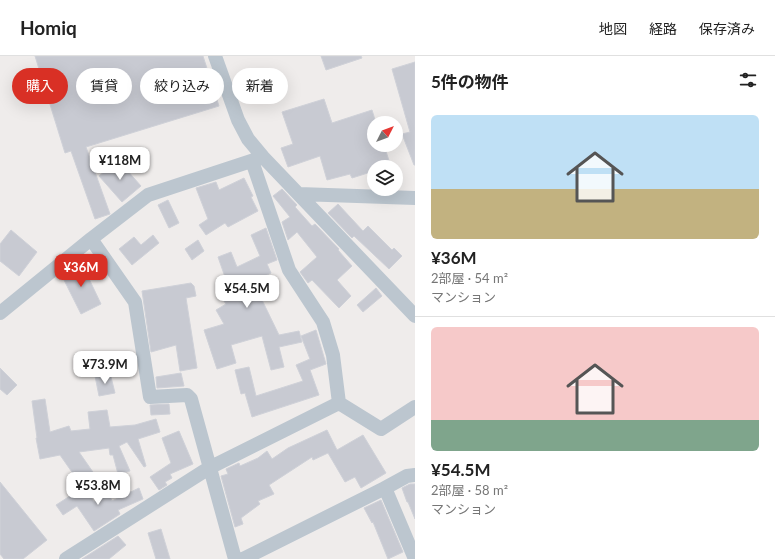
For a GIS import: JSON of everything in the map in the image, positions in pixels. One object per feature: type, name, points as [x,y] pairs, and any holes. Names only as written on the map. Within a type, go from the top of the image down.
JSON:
[{"type":"street","points":[[215,56],[238,120],[258,159],[289,270],[323,322],[333,355],[339,403]]},
{"type":"street","points":[[258,159],[299,194],[415,316]]},
{"type":"street","points":[[0,313],[148,195],[258,159]]},
{"type":"street","points":[[299,194],[415,198]]},
{"type":"street","points":[[91,239],[135,302],[150,396],[186,395],[191,400],[235,559]]},
{"type":"street","points":[[339,403],[381,429],[415,407]]},
{"type":"street","points":[[66,559],[210,468],[339,403]]},
{"type":"street","points":[[243,559],[407,476],[415,475]]},
{"type":"street","points":[[385,488],[415,558]]},
{"type":"building","points":[[35,56],[203,56],[207,68],[140,68],[140,104],[218,104],[219,106],[86,147],[110,214],[95,219],[71,151],[65,153],[50,104],[68,104],[68,68],[39,68]]},
{"type":"building","points":[[321,56],[361,56],[362,58],[326,70]]},
{"type":"building","points":[[415,62],[415,165],[403,137],[403,134],[410,132],[392,69]]},
{"type":"building","points":[[324,99],[332,123],[372,110],[374,116],[367,116],[367,152],[386,152],[389,160],[367,160],[367,173],[352,178],[350,174],[327,180],[320,156],[288,167],[281,148],[293,144],[282,112]]},
{"type":"building","points":[[118,160],[141,186],[122,202],[99,176]]},
{"type":"building","points":[[244,178],[253,196],[251,197],[258,211],[228,227],[225,223],[206,235],[199,225],[208,219],[196,188],[216,182],[219,190]]},
{"type":"building","points":[[282,189],[297,205],[295,207],[312,226],[315,224],[339,249],[338,250],[352,266],[337,280],[351,296],[339,308],[312,280],[308,283],[300,272],[317,257],[297,232],[288,240],[282,222],[290,217],[273,196]]},
{"type":"building","points":[[168,200],[179,223],[169,228],[158,205]]},
{"type":"building","points":[[338,204],[363,231],[368,226],[392,250],[394,248],[402,256],[389,269],[354,236],[352,238],[328,213]]},
{"type":"building","points":[[266,228],[277,260],[267,264],[271,273],[252,282],[279,335],[299,331],[302,342],[279,347],[284,367],[271,370],[262,336],[231,345],[236,363],[217,369],[204,330],[224,324],[216,310],[226,304],[224,301],[228,299],[220,279],[225,277],[218,257],[231,252],[237,267],[260,256],[251,235]]},
{"type":"building","points":[[11,230],[37,252],[19,276],[0,261],[0,244]]},
{"type":"building","points":[[153,235],[159,243],[132,265],[119,249],[134,237],[141,245]]},
{"type":"building","points":[[198,240],[204,251],[192,260],[185,249]]},
{"type":"building","points":[[81,262],[101,304],[81,314],[61,274],[68,268]]},
{"type":"building","points":[[191,283],[194,286],[196,296],[186,298],[197,368],[180,371],[176,345],[151,352],[142,291]]},
{"type":"building","points":[[376,288],[382,296],[363,312],[357,305]]},
{"type":"building","points":[[316,330],[326,364],[310,370],[319,395],[252,417],[245,393],[241,394],[235,370],[249,367],[256,396],[303,381],[296,365],[310,359],[301,336]]},
{"type":"building","points":[[0,368],[17,385],[7,395],[0,389]]},
{"type":"building","points":[[110,373],[115,393],[99,396],[95,376]]},
{"type":"building","points":[[181,373],[184,386],[157,388],[156,377]]},
{"type":"building","points":[[45,399],[50,432],[69,426],[71,431],[90,429],[88,412],[107,410],[110,427],[135,425],[156,419],[160,432],[138,439],[146,466],[144,467],[127,442],[119,446],[130,471],[118,474],[113,455],[110,455],[109,448],[79,452],[95,475],[81,485],[60,455],[40,459],[32,401]]},
{"type":"building","points":[[169,404],[170,414],[151,415],[150,405]]},
{"type":"building","points":[[327,430],[337,450],[363,435],[386,473],[361,488],[355,477],[345,482],[328,453],[313,460],[312,457],[269,485],[274,494],[258,501],[260,504],[241,518],[243,524],[235,527],[221,476],[228,474],[226,469],[239,463],[240,466],[258,458],[267,451],[272,459],[288,448]]},
{"type":"building","points":[[179,431],[193,464],[170,474],[172,478],[165,482],[167,485],[159,490],[150,477],[171,463],[162,438]]},
{"type":"building","points":[[0,482],[47,540],[23,559],[4,559],[0,554]]},
{"type":"building","points":[[410,484],[415,484],[415,519],[402,488]]},
{"type":"building","points":[[84,487],[94,502],[109,494],[112,501],[139,488],[143,499],[118,510],[120,514],[94,531],[77,506],[63,515],[56,505]]},
{"type":"building","points":[[381,500],[403,552],[388,559],[373,522],[372,523],[364,508]]},
{"type":"building","points":[[161,529],[170,559],[156,559],[148,533]]},
{"type":"building","points":[[118,536],[126,545],[109,559],[82,559]]}]
